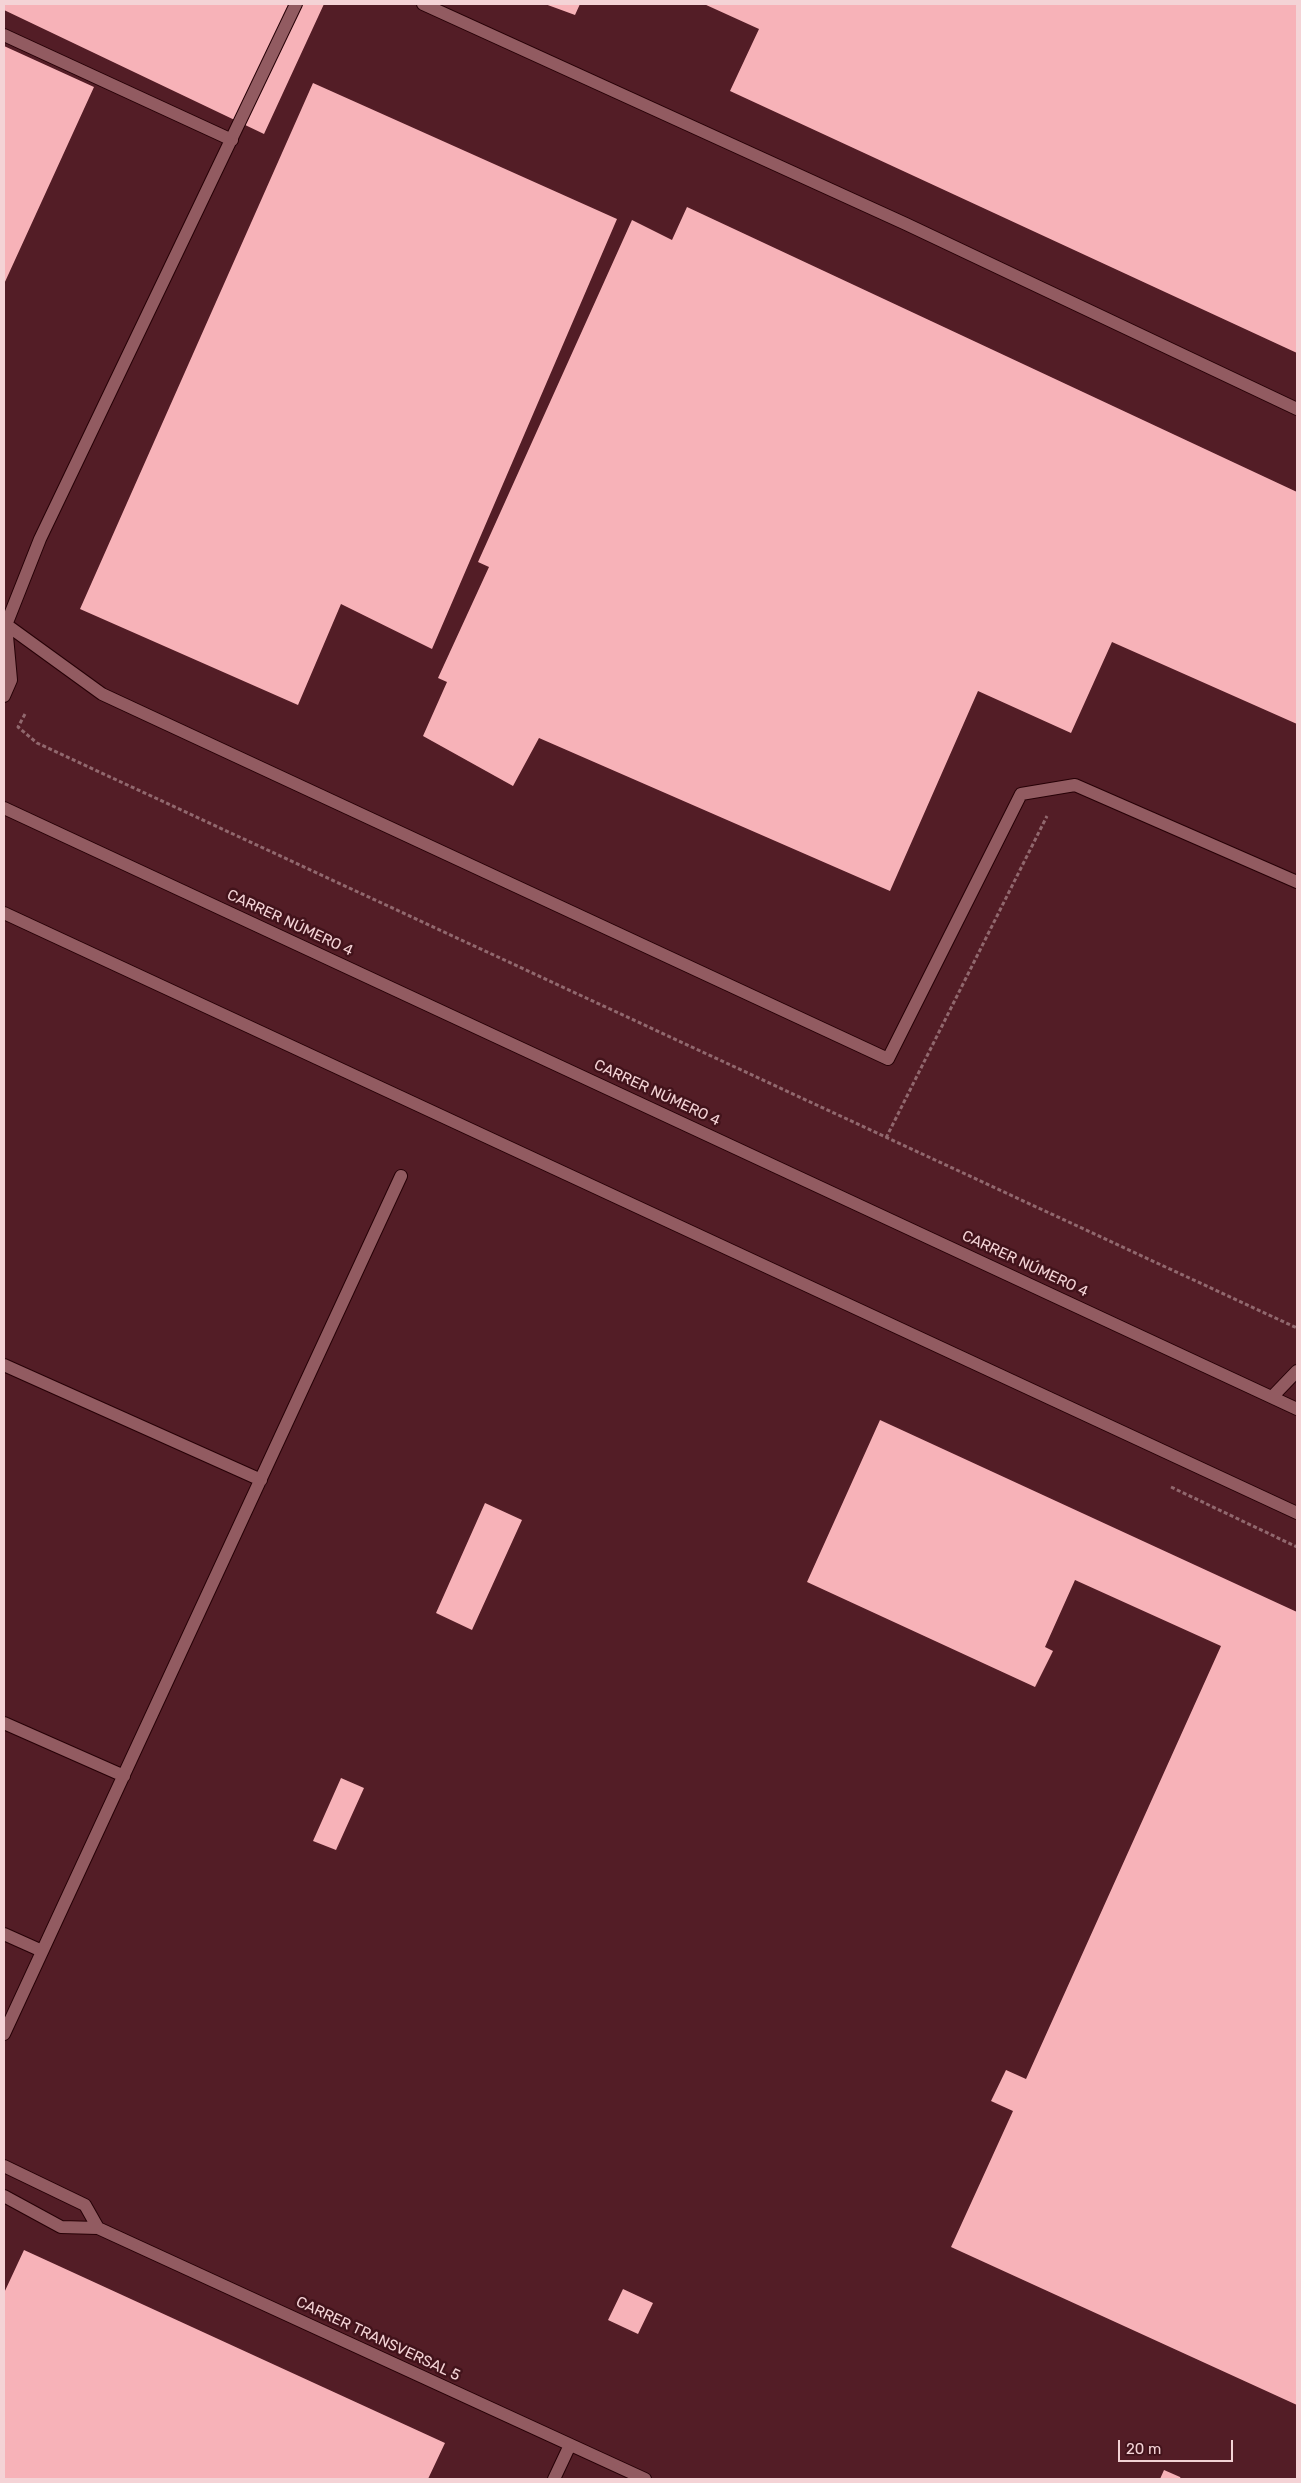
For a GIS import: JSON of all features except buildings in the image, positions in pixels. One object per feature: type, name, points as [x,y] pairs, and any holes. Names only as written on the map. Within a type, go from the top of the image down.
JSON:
[{"type":"street","points":[[4,696],[11,680],[5,625],[40,539],[296,4]]},
{"type":"street","points":[[423,4],[906,224],[1297,409]]},
{"type":"street","points":[[4,35],[232,140]]},
{"type":"street","points":[[5,625],[102,694],[888,1059],[1021,794],[1075,785],[1297,882]]},
{"type":"street","name":"CARRER NÚMERO 4","points":[[4,808],[1297,1409]]},
{"type":"street","points":[[4,913],[1297,1513]]},
{"type":"street","points":[[4,2034],[402,1176]]},
{"type":"street","points":[[4,1365],[261,1480]]},
{"type":"street","points":[[1272,1397],[1297,1371]]},
{"type":"street","points":[[4,1724],[124,1776]]},
{"type":"street","points":[[4,1934],[42,1951]]},
{"type":"street","points":[[4,2166],[85,2205],[98,2228]]},
{"type":"street","name":"CARRER TRANSVERSAL 5","points":[[4,2196],[62,2227],[98,2228],[645,2479]]},
{"type":"street","points":[[554,2479],[570,2446]]},
{"type":"path","points":[[28,710],[18,728],[38,743],[1297,1328]]},
{"type":"path","points":[[886,1138],[1051,808]]},
{"type":"path","points":[[1171,1487],[1297,1547]]},
{"type":"shaded area","points":[[4,4],[1297,4],[1297,2479],[4,2479]]}]
